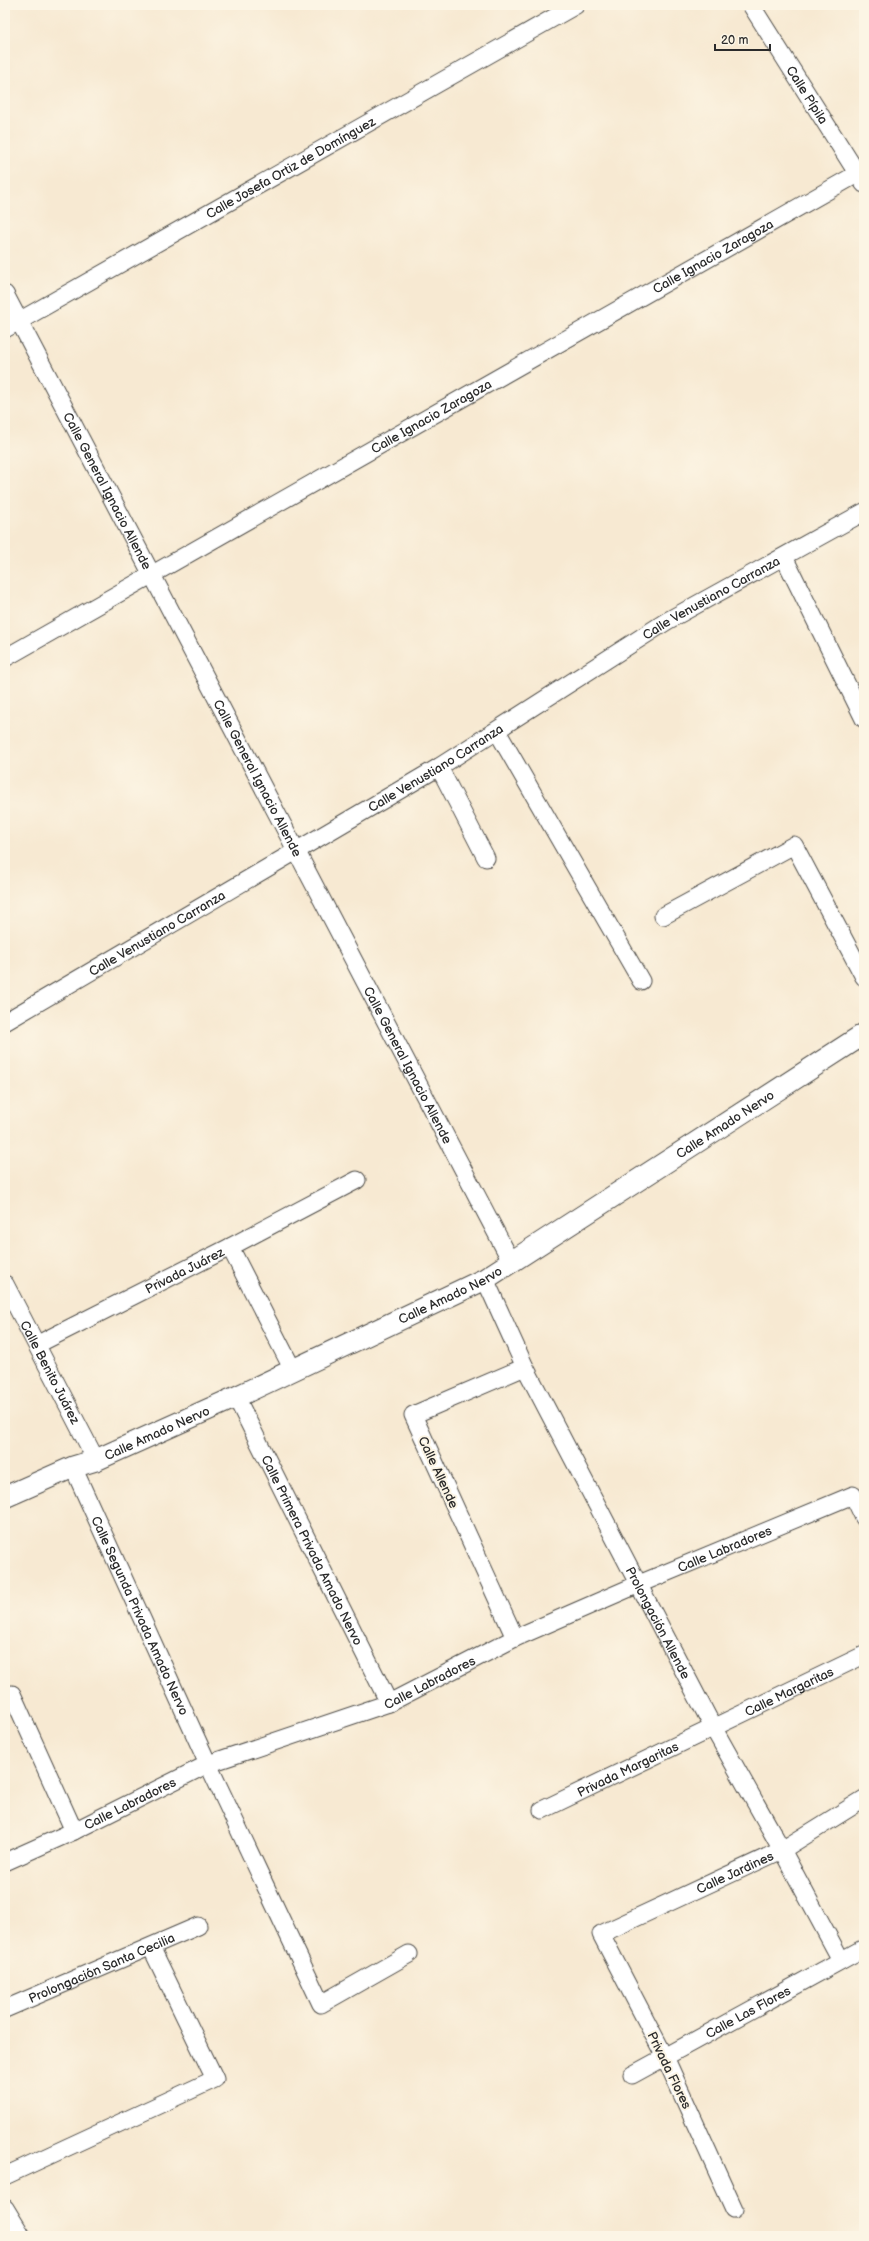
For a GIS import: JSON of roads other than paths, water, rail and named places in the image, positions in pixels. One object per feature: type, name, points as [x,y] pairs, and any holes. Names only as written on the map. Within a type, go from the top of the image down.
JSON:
[{"type":"street","name":"Calle Josefa Ortiz de Domínguez","points":[[12,326],[576,5]]},
{"type":"street","name":"Calle Pípila","points":[[751,5],[861,179]]},
{"type":"street","name":"Calle Ignacio Zaragoza","points":[[5,658],[151,574],[861,179]]},
{"type":"street","name":"Calle General Ignacio Allende","points":[[5,294],[12,326],[151,574],[511,1261]]},
{"type":"street","name":"Calle Venustiano Carranza","points":[[5,1022],[439,767],[667,621],[784,558],[864,512]]},
{"type":"street","points":[[784,558],[864,719]]},
{"type":"street","points":[[497,731],[641,981]]},
{"type":"street","points":[[439,767],[486,858]]},
{"type":"street","points":[[663,916],[794,845],[864,977]]},
{"type":"street","name":"Calle Amado Nervo","points":[[5,1497],[73,1467],[96,1460],[236,1397],[485,1279],[864,1034]]},
{"type":"street","points":[[230,1247],[356,1180]]},
{"type":"street","name":"Privada Juárez","points":[[38,1344],[230,1247],[293,1370]]},
{"type":"street","name":"Prolongación Allende","points":[[485,1279],[525,1367],[714,1729],[782,1850],[841,1960]]},
{"type":"street","name":"Calle Benito Juárez","points":[[5,1284],[38,1344],[96,1460]]},
{"type":"street","name":"Calle Allende","points":[[515,1638],[413,1416],[525,1367]]},
{"type":"street","name":"Calle Primera Privada Amado Nervo","points":[[236,1397],[389,1703]]},
{"type":"street","name":"Calle Segunda Privada Amado Nervo","points":[[73,1467],[208,1764],[321,2004],[409,1954]]},
{"type":"street","name":"Calle Labradores","points":[[5,1862],[74,1831],[208,1764],[389,1703],[515,1638],[639,1584],[853,1495],[864,1518]]},
{"type":"street","name":"Calle Margaritas","points":[[714,1729],[864,1655]]},
{"type":"street","points":[[12,1694],[74,1831]]},
{"type":"street","name":"Privada Margaritas","points":[[542,1810],[714,1729]]},
{"type":"street","name":"Calle Jardines","points":[[601,1934],[782,1850],[864,1799]]},
{"type":"street","name":"Prolongación Santa Cecilia","points":[[5,2009],[198,1926]]},
{"type":"street","name":"Privada Flores","points":[[601,1934],[665,2057],[734,2209]]},
{"type":"street","points":[[5,2176],[215,2079],[151,1947]]},
{"type":"street","name":"Calle Las Flores","points":[[632,2075],[864,1948]]},
{"type":"street","points":[[5,2208],[22,2236]]}]
